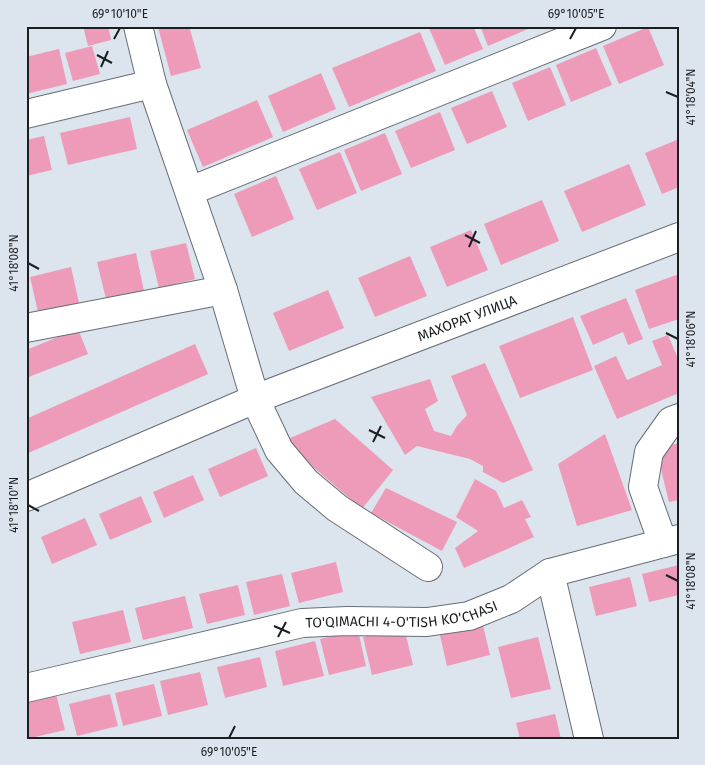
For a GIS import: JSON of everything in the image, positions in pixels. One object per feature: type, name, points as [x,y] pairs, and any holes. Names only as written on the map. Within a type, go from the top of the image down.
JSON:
[{"type":"street","points":[[138,26],[152,84],[223,290],[255,399],[279,450],[306,482],[337,508],[428,567]]},
{"type":"street","points":[[190,191],[602,26]]},
{"type":"street","points":[[26,114],[152,84]]},
{"type":"street","name":"МАХОРАТ УЛИЦА","points":[[26,497],[255,399],[679,237]]},
{"type":"street","points":[[26,328],[223,290]]},
{"type":"street","points":[[671,541],[643,487],[649,452],[670,421],[679,418]]},
{"type":"street","name":"TO'QIMACHI 4-O'TISH KO'CHASI","points":[[26,688],[302,623],[346,621],[427,622],[469,616],[511,599],[550,573],[671,541]]},
{"type":"street","points":[[550,573],[589,739]]},
{"type":"building","points":[[83,26],[108,26],[111,40],[88,46]]},
{"type":"building","points":[[189,26],[201,68],[171,76],[158,27]]},
{"type":"building","points":[[433,26],[473,26],[483,49],[445,65],[429,28]]},
{"type":"building","points":[[480,26],[535,26],[488,46]]},
{"type":"building","points":[[648,27],[664,65],[619,84],[603,46]]},
{"type":"building","points":[[420,32],[436,71],[349,107],[332,68]]},
{"type":"building","points":[[92,46],[100,74],[73,81],[65,53]]},
{"type":"building","points":[[596,48],[612,85],[571,102],[556,65]]},
{"type":"building","points":[[59,49],[67,84],[26,94],[26,57]]},
{"type":"building","points":[[550,67],[566,105],[528,121],[512,83]]},
{"type":"building","points":[[321,73],[336,109],[283,132],[268,96]]},
{"type":"building","points":[[492,91],[507,127],[467,144],[451,108]]},
{"type":"building","points":[[257,100],[273,137],[203,167],[187,130]]},
{"type":"building","points":[[440,112],[455,150],[411,168],[395,131]]},
{"type":"building","points":[[130,117],[137,149],[68,165],[60,133]]},
{"type":"building","points":[[385,133],[402,174],[361,191],[344,150]]},
{"type":"building","points":[[44,136],[52,170],[26,176],[26,140]]},
{"type":"building","points":[[679,139],[679,187],[662,194],[645,153]]},
{"type":"building","points":[[340,152],[357,193],[317,210],[299,169]]},
{"type":"building","points":[[629,164],[646,205],[582,232],[564,191]]},
{"type":"building","points":[[276,176],[294,219],[252,237],[234,194]]},
{"type":"building","points":[[542,200],[559,241],[501,265],[484,224]]},
{"type":"building","points":[[471,230],[488,270],[447,287],[430,247]]},
{"type":"building","points":[[186,243],[195,279],[159,288],[150,251]]},
{"type":"building","points":[[136,253],[144,291],[106,299],[97,262]]},
{"type":"building","points":[[410,256],[427,296],[375,317],[358,278]]},
{"type":"building","points":[[71,267],[79,303],[38,312],[30,277]]},
{"type":"building","points":[[679,274],[679,319],[649,329],[635,290]]},
{"type":"building","points":[[328,290],[344,328],[289,351],[273,313]]},
{"type":"building","points":[[626,298],[643,339],[628,345],[623,332],[593,345],[580,316]]},
{"type":"building","points":[[573,317],[593,370],[520,398],[499,346]]},
{"type":"building","points":[[78,329],[88,354],[26,378],[26,350]]},
{"type":"building","points":[[668,335],[679,361],[679,393],[617,419],[594,366],[616,356],[627,380],[662,365],[652,341]]},
{"type":"building","points":[[195,344],[208,374],[26,454],[26,419]]},
{"type":"building","points":[[485,363],[533,470],[503,483],[483,472],[483,466],[470,459],[417,446],[405,455],[371,397],[430,379],[438,401],[425,409],[434,431],[451,436],[467,415],[451,376]]},
{"type":"building","points":[[335,419],[393,470],[362,509],[283,441]]},
{"type":"building","points":[[605,434],[632,510],[577,526],[558,464]]},
{"type":"building","points":[[679,443],[679,500],[669,502],[656,449]]},
{"type":"building","points":[[256,448],[268,476],[220,497],[208,469]]},
{"type":"building","points":[[193,475],[204,500],[164,518],[153,492]]},
{"type":"building","points":[[475,479],[496,491],[504,508],[522,500],[531,517],[525,519],[534,537],[464,568],[455,548],[478,531],[456,517]]},
{"type":"building","points":[[386,488],[457,522],[442,551],[371,513]]},
{"type":"building","points":[[141,496],[152,522],[110,540],[99,514]]},
{"type":"building","points":[[85,518],[97,545],[52,564],[41,537]]},
{"type":"building","points":[[336,562],[343,592],[299,603],[291,573]]},
{"type":"building","points":[[679,565],[679,595],[649,602],[642,574]]},
{"type":"building","points":[[282,574],[290,606],[254,615],[246,582]]},
{"type":"building","points":[[630,577],[637,606],[596,616],[589,587]]},
{"type":"building","points":[[238,585],[245,615],[207,624],[199,594]]},
{"type":"building","points":[[185,596],[193,628],[143,640],[135,608]]},
{"type":"building","points":[[123,610],[131,642],[80,654],[72,622]]},
{"type":"building","points":[[482,621],[490,655],[447,666],[439,631]]},
{"type":"building","points":[[404,627],[413,665],[372,675],[363,637]]},
{"type":"building","points":[[358,630],[366,666],[329,675],[320,639]]},
{"type":"building","points":[[538,637],[551,689],[511,698],[498,647]]},
{"type":"building","points":[[315,641],[324,676],[283,686],[275,651]]},
{"type":"building","points":[[260,657],[267,687],[225,698],[217,667]]},
{"type":"building","points":[[200,672],[208,705],[168,715],[160,681]]},
{"type":"building","points":[[154,684],[162,716],[123,726],[115,693]]},
{"type":"building","points":[[56,694],[65,730],[26,739],[26,701]]},
{"type":"building","points":[[110,694],[118,726],[77,736],[69,704]]},
{"type":"building","points":[[555,714],[561,739],[520,739],[516,723]]}]
